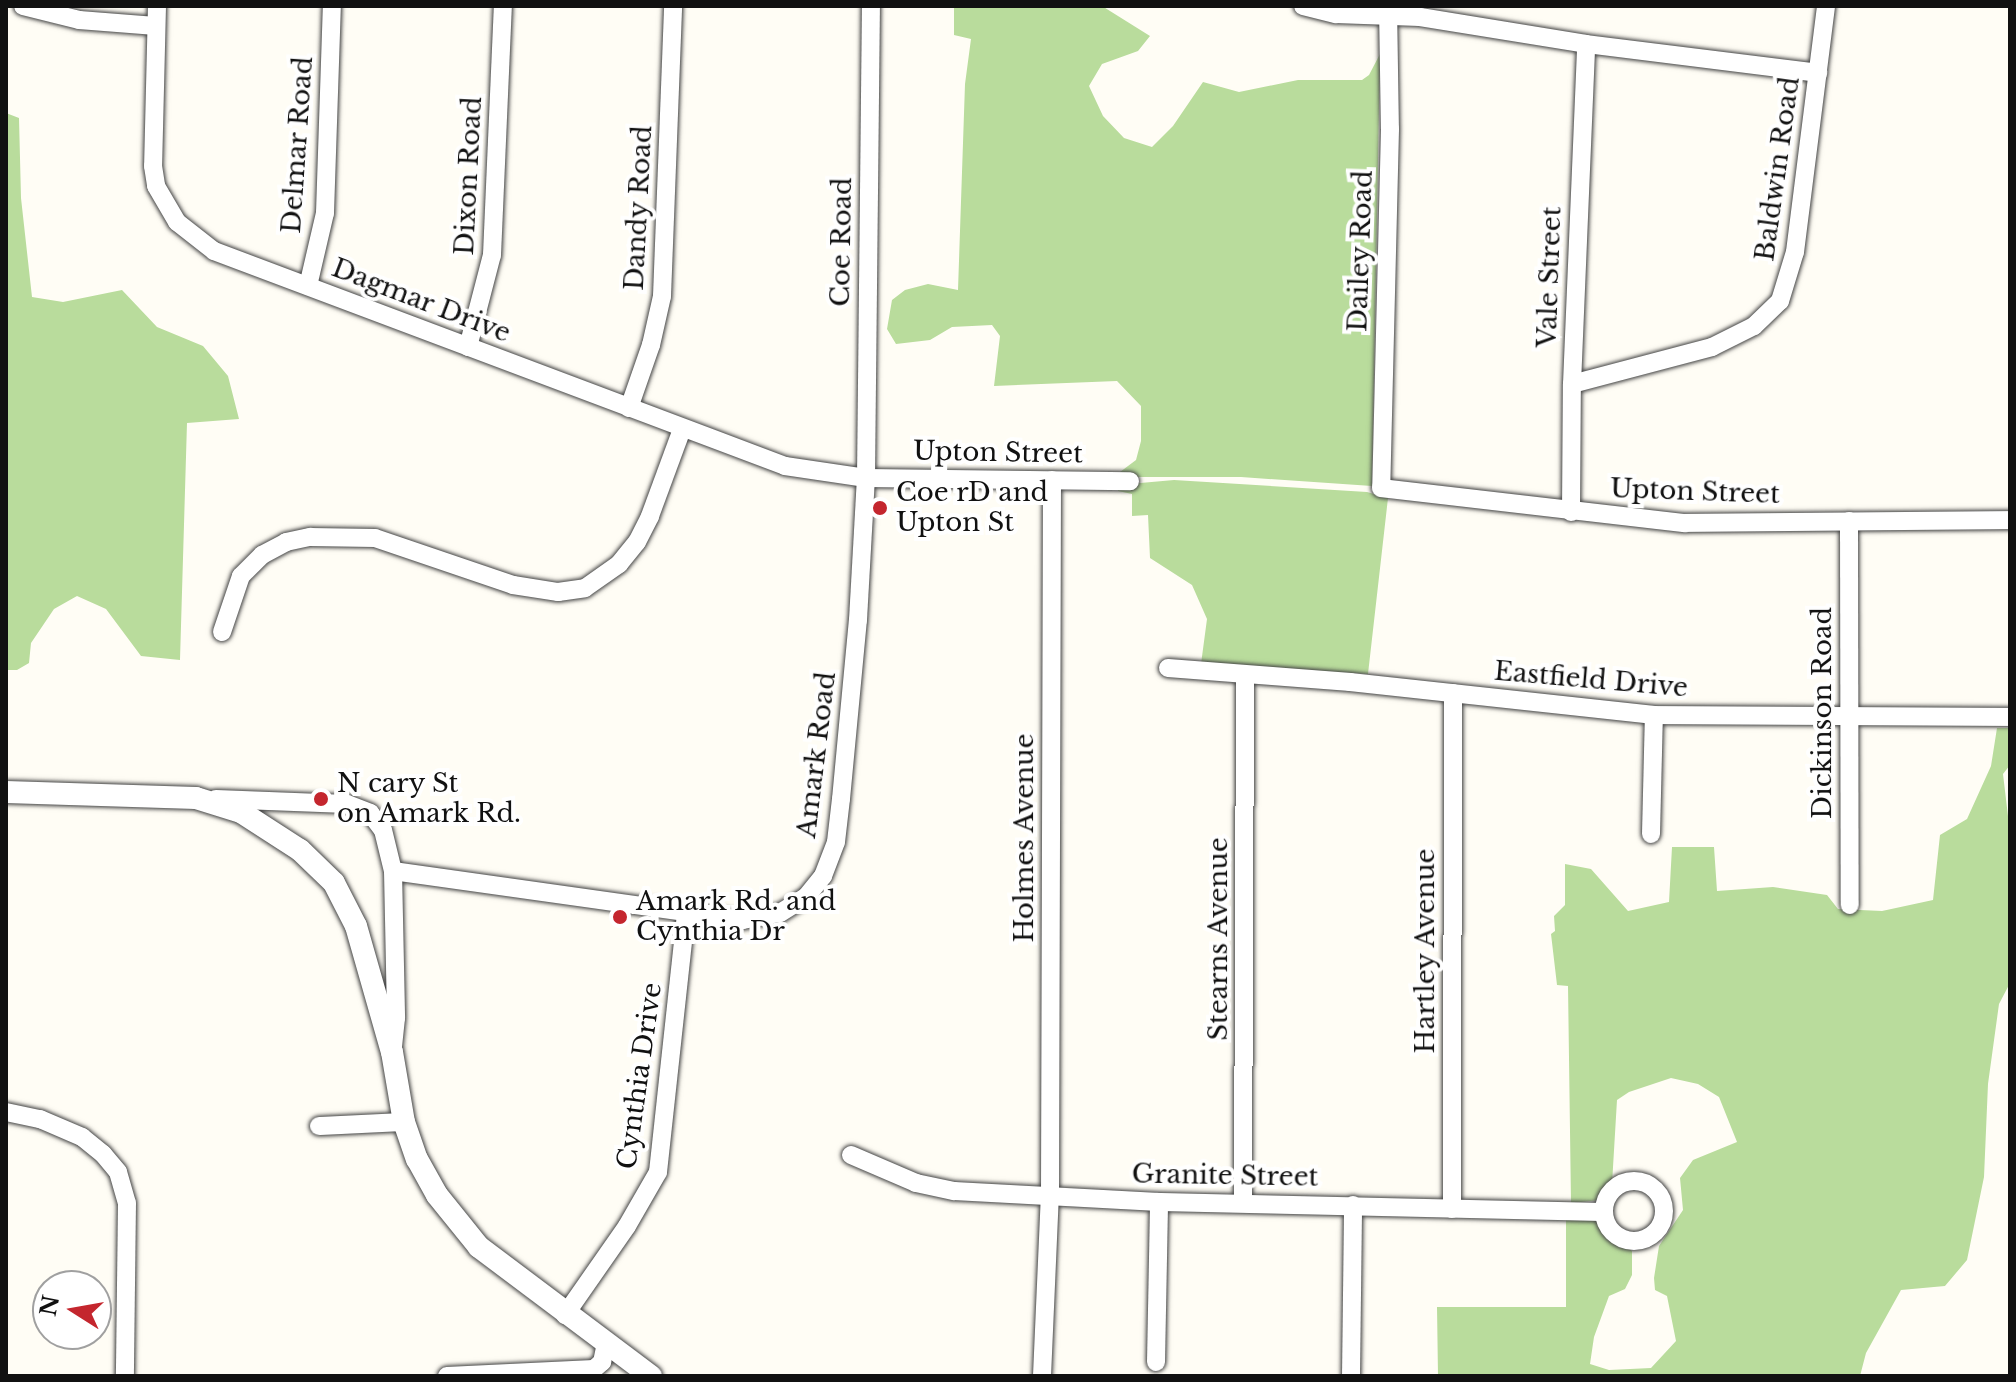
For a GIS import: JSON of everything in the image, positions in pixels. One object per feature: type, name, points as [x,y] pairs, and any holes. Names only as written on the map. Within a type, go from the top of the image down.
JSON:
[{"type":"street","points":[[23,6],[79,20],[156,26]]},
{"type":"street","name":"Dagmar Drive","points":[[157,6],[153,166],[164,205],[177,222],[214,251],[785,466],[866,478]]},
{"type":"street","name":"Delmar Road","points":[[308,286],[325,213],[332,6]]},
{"type":"street","name":"Dixon Road","points":[[468,347],[492,255],[503,6]]},
{"type":"street","name":"Dandy Road","points":[[629,408],[651,345],[662,296],[673,6]]},
{"type":"street","name":"Coe Road","points":[[866,478],[871,6]]},
{"type":"street","points":[[1303,6],[1336,14],[1387,11],[1586,44],[1818,73]]},
{"type":"street","name":"Baldwin Road","points":[[1572,384],[1712,347],[1754,326],[1780,301],[1795,252],[1826,6]]},
{"type":"street","name":"Dailey Road","points":[[1381,488],[1390,129],[1387,11]]},
{"type":"street","name":"Vale Street","points":[[1571,512],[1572,384],[1586,44]]},
{"type":"street","points":[[222,632],[241,576],[262,555],[286,542],[310,537],[375,538],[513,585],[558,592],[585,588],[619,564],[637,542],[650,516],[682,429]]},
{"type":"street","name":"Upton Street","points":[[866,478],[1130,481]]},
{"type":"street","name":"Amark Road","points":[[393,871],[686,915],[743,920],[780,913],[806,897],[823,876],[836,842],[858,620],[866,478]]},
{"type":"street","name":"Holmes Avenue","points":[[1042,1376],[1050,1196],[1052,480]]},
{"type":"street","name":"Upton Street","points":[[1381,488],[1685,523],[2010,520]]},
{"type":"street","name":"Dickinson Road","points":[[1849,521],[1850,905]]},
{"type":"street","name":"Eastfield Drive","points":[[1168,668],[1453,693],[1654,715],[2010,717]]},
{"type":"street","name":"Stearns Avenue","points":[[1243,1202],[1245,676]]},
{"type":"street","name":"Hartley Avenue","points":[[1452,1209],[1453,693]]},
{"type":"street","points":[[1651,834],[1654,715]]},
{"type":"street","points":[[6,792],[347,804],[370,813],[383,830],[393,871],[396,1018],[392,1052]]},
{"type":"street","points":[[196,798],[241,812],[267,827],[300,850],[334,883],[356,926],[392,1052],[404,1122],[417,1159],[437,1195],[479,1247],[565,1315],[651,1376]]},
{"type":"street","name":"Cynthia Drive","points":[[565,1315],[627,1226],[658,1172],[686,915]]},
{"type":"street","points":[[6,1112],[40,1119],[82,1137],[103,1154],[118,1172],[127,1203],[125,1376]]},
{"type":"street","points":[[319,1126],[404,1122]]},
{"type":"street","name":"Granite Street","points":[[851,1155],[879,1170],[954,1191],[1159,1202],[1604,1212]]},
{"type":"street","points":[[1156,1362],[1159,1202]]},
{"type":"street","points":[[1351,1376],[1353,1205]]},
{"type":"street","points":[[447,1376],[594,1369],[602,1362],[606,1343]]},
{"type":"green space","points":[[954,6],[1102,6],[1150,36],[1138,51],[1102,64],[1089,86],[1103,116],[1124,138],[1152,147],[1173,126],[1203,82],[1239,92],[1298,80],[1362,80],[1369,75],[1380,54],[1372,486],[1241,477],[1133,477],[1120,472],[1136,460],[1141,441],[1141,406],[1117,381],[994,386],[1000,336],[992,325],[952,327],[930,340],[896,344],[887,329],[892,300],[905,290],[928,284],[958,290],[965,84],[971,39],[954,35]]},
{"type":"green space","points":[[6,113],[19,118],[21,198],[32,297],[63,302],[122,290],[157,327],[203,346],[228,376],[239,419],[187,423],[180,660],[141,656],[106,609],[77,596],[54,609],[31,643],[29,663],[17,670],[6,670]]},
{"type":"green space","points":[[1174,480],[1367,492],[1388,498],[1368,674],[1201,664],[1207,619],[1192,585],[1150,558],[1148,515],[1132,516],[1132,494],[1118,491],[1118,485]]},
{"type":"green space","points":[[1997,728],[2010,728],[2010,765],[2003,774],[2010,833],[2010,983],[1999,1004],[1988,1084],[1984,1177],[1967,1260],[1945,1286],[1901,1290],[1866,1353],[1860,1376],[1438,1376],[1437,1307],[1566,1307],[1566,1216],[1593,1218],[1632,1251],[1632,1275],[1625,1289],[1609,1296],[1594,1337],[1590,1364],[1609,1370],[1651,1368],[1676,1341],[1667,1296],[1655,1290],[1654,1278],[1659,1246],[1683,1210],[1680,1178],[1693,1160],[1737,1142],[1719,1097],[1698,1084],[1671,1078],[1629,1092],[1617,1100],[1612,1184],[1600,1200],[1571,1203],[1568,986],[1557,985],[1551,934],[1555,931],[1554,916],[1565,905],[1565,864],[1591,869],[1628,911],[1669,902],[1672,847],[1714,847],[1717,891],[1773,887],[1827,895],[1838,909],[1882,911],[1933,900],[1940,835],[1967,819],[1991,766]]},
{"type":"place","name":"Coe rD and Upton St","points":[[880,508]]},
{"type":"place","name":"N cary St on Amark Rd.","points":[[321,799]]},
{"type":"place","name":"Amark Rd. and Cynthia Dr","points":[[620,917]]}]
